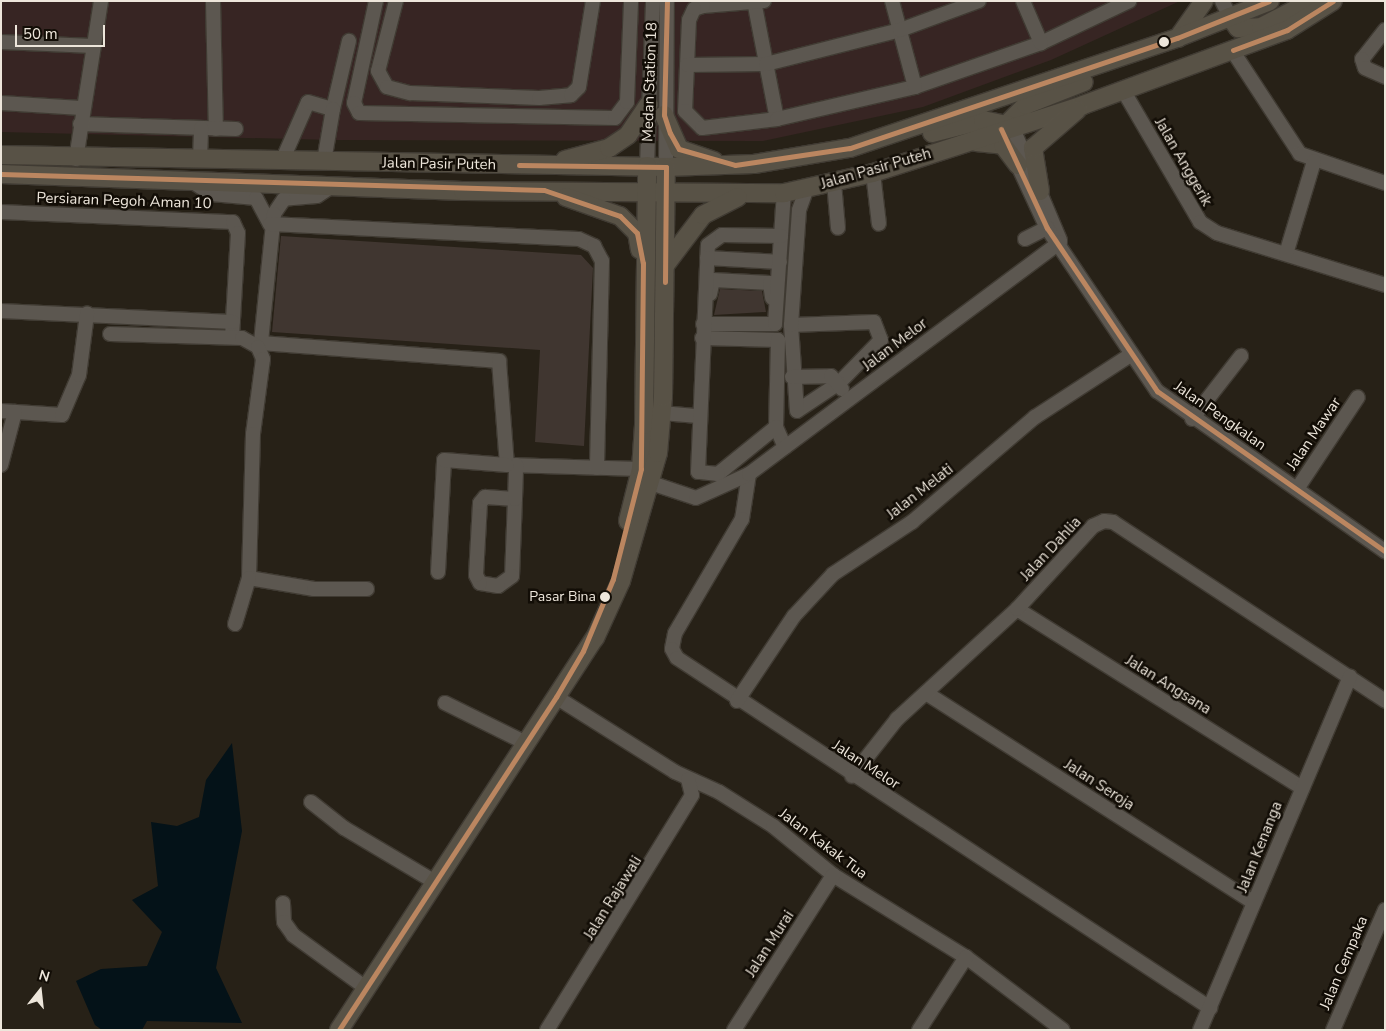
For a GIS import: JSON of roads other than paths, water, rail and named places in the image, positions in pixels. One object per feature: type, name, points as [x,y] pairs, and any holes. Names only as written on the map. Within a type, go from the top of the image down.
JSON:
[{"type":"main road","points":[[1177,38],[1204,1]]},
{"type":"main road","points":[[1246,1],[1267,3]]},
{"type":"main road","points":[[1231,19],[1244,30],[1261,27],[1312,1]]},
{"type":"main road","name":"Jalan Pasir Puteh","points":[[1,174],[193,182],[646,193],[746,195],[784,193],[873,173],[1006,126],[1083,105],[1287,30],[1333,1]]},
{"type":"main road","points":[[850,148],[983,120],[1006,126],[1026,105],[1267,3]]},
{"type":"main road","name":"Jalan Pasir Puteh","points":[[1,155],[76,159],[282,160],[666,167],[735,166],[850,148],[1231,19]]},
{"type":"main road","points":[[546,165],[610,148],[628,135],[649,104]]},
{"type":"main road","points":[[1040,190],[1033,148],[1083,105]]},
{"type":"main road","points":[[664,115],[679,149],[735,166]]},
{"type":"main road","points":[[963,142],[997,142],[1018,164]]},
{"type":"main road","name":"Medan Station 18","points":[[643,263],[646,166]]},
{"type":"main road","name":"Medan Station 18","points":[[655,422],[665,265],[666,167]]},
{"type":"main road","points":[[339,1030],[556,697],[583,651],[613,580],[646,476],[655,422],[643,263],[637,233],[620,216],[544,190]]},
{"type":"main road","points":[[665,265],[702,215],[746,195]]},
{"type":"street","points":[[76,159],[81,108],[101,1]]},
{"type":"street","points":[[213,1],[216,128]]},
{"type":"street","points":[[376,1],[354,103],[359,113],[615,118],[627,102],[631,1]]},
{"type":"street","points":[[396,1],[378,71],[387,87],[410,92],[539,98],[571,95],[579,87],[593,1]]},
{"type":"street","name":"Medan Station 18","points":[[646,166],[653,1]]},
{"type":"street","name":"Medan Station 18","points":[[666,167],[664,115],[667,1]]},
{"type":"street","points":[[892,1],[915,86]]},
{"type":"street","points":[[687,65],[766,64],[900,30],[979,1]]},
{"type":"street","points":[[1023,1],[1041,43]]},
{"type":"street","points":[[777,119],[766,64],[757,2],[694,9],[689,20],[685,111],[702,128],[777,119],[915,86],[1041,43],[1129,1]]},
{"type":"street","points":[[1222,1],[1231,19]]},
{"type":"street","points":[[1385,30],[1364,51],[1363,65],[1385,77]]},
{"type":"street","points":[[324,161],[333,109],[349,41]]},
{"type":"street","points":[[1,42],[93,46]]},
{"type":"street","points":[[1232,50],[1295,149],[1314,161],[1385,182]]},
{"type":"street","name":"Jalan Anggerik","points":[[1123,90],[1200,222],[1217,233],[1385,286]]},
{"type":"street","points":[[282,160],[306,102],[333,109]]},
{"type":"street","points":[[1,103],[81,108]]},
{"type":"street","points":[[80,124],[236,129]]},
{"type":"street","name":"Jalan Pengkalan","points":[[1006,126],[1018,164],[1047,228],[1060,242]]},
{"type":"street","name":"Jalan Pengkalan","points":[[1006,126],[1040,190],[1060,242],[1129,356],[1157,391],[1192,419],[1385,551]]},
{"type":"street","points":[[200,128],[200,160]]},
{"type":"street","points":[[1286,254],[1314,161]]},
{"type":"street","points":[[873,173],[879,224]]},
{"type":"street","points":[[193,182],[211,194],[256,198],[270,224]]},
{"type":"street","points":[[834,183],[838,228]]},
{"type":"street","points":[[334,185],[317,196],[284,199],[270,224],[261,342],[503,362],[515,499],[512,576],[498,586],[480,583],[476,576],[482,499],[515,499]]},
{"type":"street","points":[[791,325],[876,323],[880,341],[838,383],[797,411],[792,376],[791,325],[798,210],[807,188]]},
{"type":"street","points":[[718,324],[775,324],[784,193]]},
{"type":"street","name":"Persiaran Pegoh Aman 10","points":[[1,212],[230,221],[238,233],[233,322]]},
{"type":"street","points":[[270,224],[579,239],[594,246],[602,261],[597,468]]},
{"type":"street","points":[[1025,239],[1047,228]]},
{"type":"street","points":[[776,427],[711,477],[698,472],[695,464],[704,300],[707,258],[713,237],[781,236]]},
{"type":"street","name":"Jalan Melor","points":[[438,572],[444,460],[597,468],[646,476],[696,498],[749,474],[1060,242]]},
{"type":"street","points":[[707,258],[780,262]]},
{"type":"street","points":[[703,331],[724,320],[763,320],[771,311],[773,286],[712,280],[704,300]]},
{"type":"street","points":[[1,311],[233,322],[232,337]]},
{"type":"street","points":[[1,465],[8,412],[62,415],[79,375],[87,314]]},
{"type":"street","points":[[703,331],[778,340],[776,427],[785,447]]},
{"type":"street","points":[[110,334],[232,337],[258,347],[263,359],[253,434],[249,578],[235,624]]},
{"type":"street","name":"Jalan Melati","points":[[737,701],[794,616],[833,574],[912,522],[1035,417],[1129,356]]},
{"type":"street","points":[[1192,419],[1241,356]]},
{"type":"street","points":[[792,376],[832,376],[849,400]]},
{"type":"street","name":"Jalan Mawar","points":[[1297,489],[1358,397]]},
{"type":"street","points":[[655,422],[698,416]]},
{"type":"street","name":"Jalan Melor","points":[[749,474],[742,519],[675,633],[672,649],[676,658],[737,701],[1210,1008]]},
{"type":"street","name":"Jalan Dahlia","points":[[852,776],[897,719],[1017,609],[1093,526],[1113,522],[1385,700]]},
{"type":"street","points":[[249,578],[314,589],[367,589]]},
{"type":"street","name":"Jalan Angsana","points":[[1017,609],[1302,788]]},
{"type":"street","name":"Jalan Kenanga","points":[[1200,1030],[1350,678]]},
{"type":"street","name":"Jalan Seroja","points":[[926,693],[1254,903]]},
{"type":"street","name":"Jalan Kakak Tua","points":[[556,697],[688,779],[719,792],[774,826],[833,875],[966,957],[1063,1030]]},
{"type":"street","points":[[445,703],[526,743]]},
{"type":"street","name":"Jalan Rajawali","points":[[547,1030],[683,812],[692,795],[688,779]]},
{"type":"street","points":[[312,802],[344,828],[435,882]]},
{"type":"street","name":"Jalan Murai","points":[[734,1030],[833,875]]},
{"type":"street","points":[[283,903],[284,922],[293,935],[366,988]]},
{"type":"street","name":"Jalan Cempaka","points":[[1333,1030],[1385,910]]},
{"type":"street","points":[[919,1030],[966,957]]},
{"type":"place","name":"Pasar Bina","points":[[605,597]]}]
